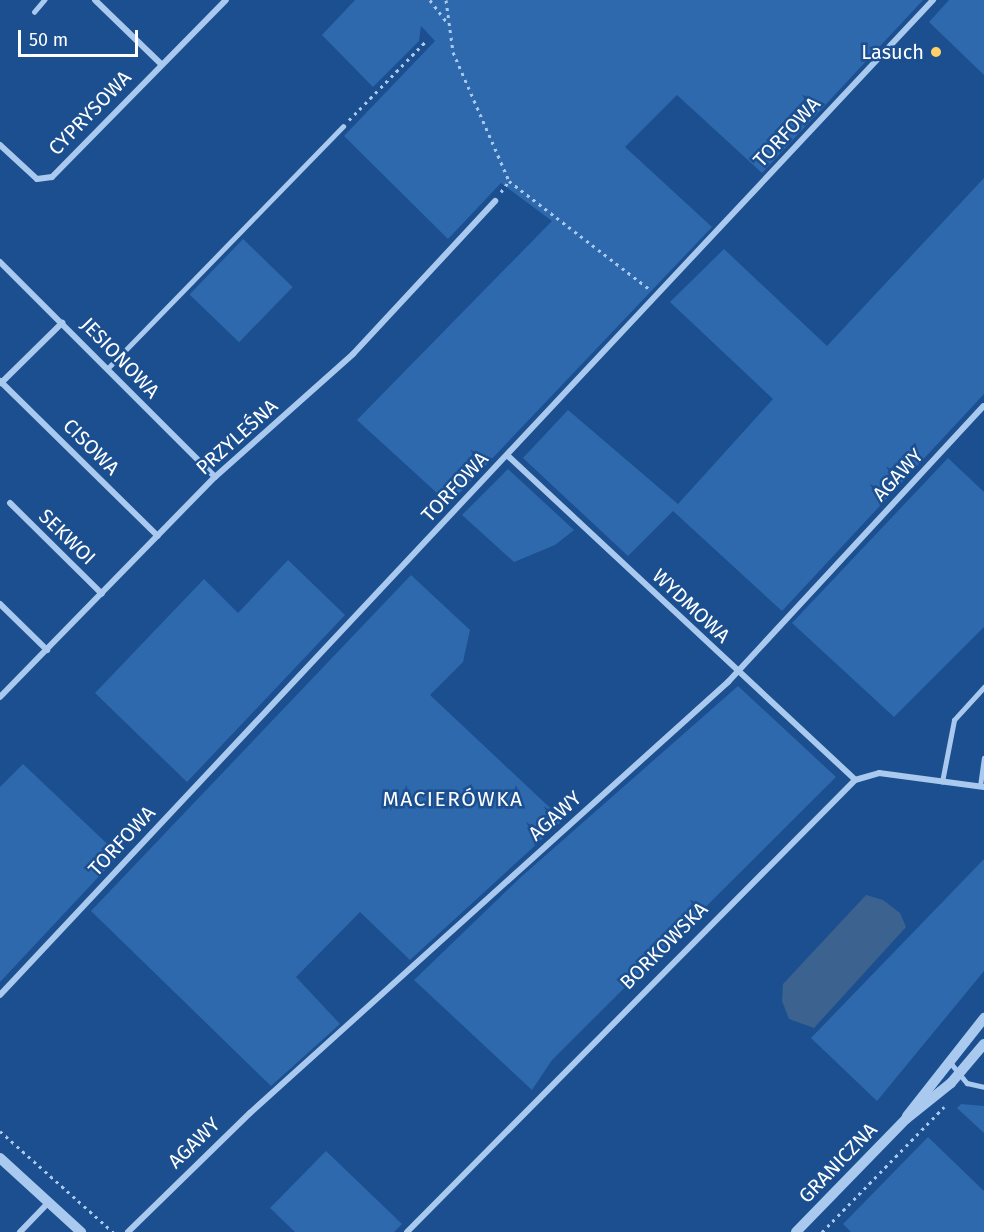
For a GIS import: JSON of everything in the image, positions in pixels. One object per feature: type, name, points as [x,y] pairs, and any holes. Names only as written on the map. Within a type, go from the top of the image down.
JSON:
[{"type":"street","points":[[95,0],[161,64]]},
{"type":"street","name":"CYPRYSOWA","points":[[0,145],[33,177],[46,181],[226,0]]},
{"type":"street","name":"TORFOWA","points":[[0,995],[658,296],[933,0]]},
{"type":"street","name":"PRZYLEŚNA","points":[[0,698],[215,477],[353,354],[495,201]]},
{"type":"street","name":"JESIONOWA","points":[[0,262],[215,477]]},
{"type":"street","points":[[1,382],[62,323]]},
{"type":"street","name":"CISOWA","points":[[1,382],[158,536]]},
{"type":"street","name":"AGAWY","points":[[128,1232],[250,1113],[736,672],[984,406]]},
{"type":"street","name":"WYDMOWA","points":[[507,455],[736,672],[855,780]]},
{"type":"street","name":"SEKWOI","points":[[10,504],[102,594]]},
{"type":"street","points":[[0,604],[47,650]]},
{"type":"street","points":[[855,780],[879,773],[982,786]]},
{"type":"street","name":"BORKOWSKA","points":[[407,1232],[855,780]]},
{"type":"street","name":"GRANICZNA","points":[[906,1119],[949,1060],[984,1018]]},
{"type":"street","name":"GRANICZNA","points":[[795,1232],[906,1119],[958,1076],[984,1044]]},
{"type":"street","points":[[0,1159],[81,1232]]},
{"type":"street","points":[[20,1232],[49,1202]]},
{"type":"lane","points":[[34,12],[44,0]]},
{"type":"lane","points":[[108,368],[344,126]]},
{"type":"lane","points":[[942,782],[954,720],[984,687]]},
{"type":"lane","points":[[982,786],[984,758]]},
{"type":"lane","points":[[949,1060],[958,1076],[984,1087]]},
{"type":"path","points":[[430,0],[449,26]]},
{"type":"path","points":[[446,0],[453,52],[509,181],[658,296]]},
{"type":"path","points":[[344,126],[427,40]]},
{"type":"path","points":[[495,201],[509,181]]},
{"type":"path","points":[[822,1232],[946,1105]]},
{"type":"path","points":[[0,1131],[113,1232]]},
{"type":"shaded area","points":[[355,0],[923,0],[762,173],[677,95],[625,147],[712,227],[449,504],[357,420],[552,221],[501,183],[448,239],[344,136],[435,41],[421,26],[419,41],[373,87],[322,35]]},
{"type":"shaded area","points":[[949,0],[984,0],[984,75],[929,22]]},
{"type":"shaded area","points":[[984,178],[984,394],[782,611],[673,511],[628,556],[523,458],[568,410],[678,504],[773,399],[670,302],[724,249],[827,346]]},
{"type":"shaded area","points":[[243,239],[293,287],[239,342],[190,294]]},
{"type":"shaded area","points":[[948,458],[984,492],[984,627],[894,717],[792,623]]},
{"type":"shaded area","points":[[508,469],[574,530],[555,545],[514,562],[462,515]]},
{"type":"shaded area","points":[[288,560],[345,615],[187,782],[95,693],[204,579],[238,613]]},
{"type":"shaded area","points":[[411,575],[470,630],[463,662],[430,695],[563,820],[410,960],[360,912],[296,977],[340,1024],[271,1086],[91,911]]},
{"type":"shaded area","points":[[738,686],[836,777],[552,1060],[532,1090],[414,980],[521,877]]},
{"type":"shaded area","points":[[23,764],[119,855],[0,982],[0,787]]},
{"type":"shaded area","points":[[984,859],[984,971],[877,1101],[811,1038]]},
{"type":"shaded area","points":[[866,895],[883,900],[900,913],[906,927],[814,1028],[789,1019],[782,1001],[783,984]]},
{"type":"shaded area","points":[[961,1104],[984,1106],[984,1133],[957,1108]]},
{"type":"shaded area","points":[[928,1137],[984,1191],[984,1232],[851,1232],[843,1224]]},
{"type":"shaded area","points":[[326,1151],[402,1224],[394,1232],[295,1232],[270,1208]]},
{"type":"place","name":"Lasuch","points":[[936,52]]},
{"type":"district","name":"MACIERÓWKA","points":[[453,799]]}]
